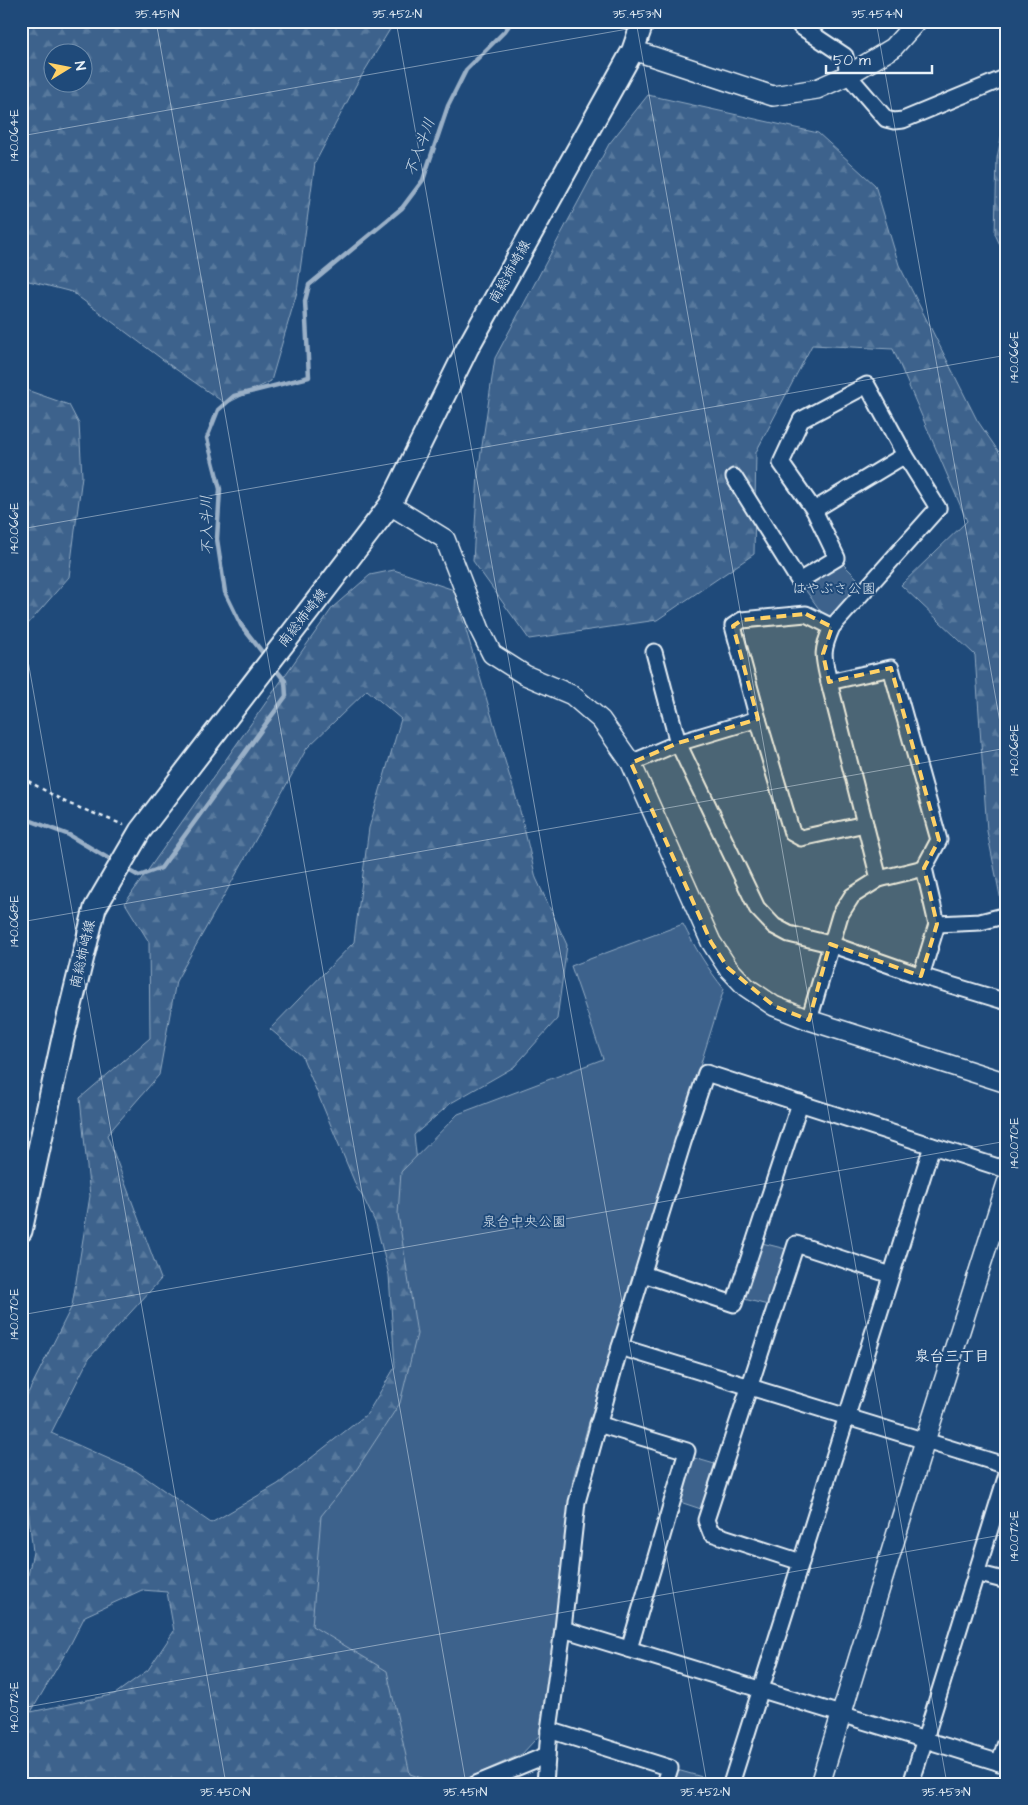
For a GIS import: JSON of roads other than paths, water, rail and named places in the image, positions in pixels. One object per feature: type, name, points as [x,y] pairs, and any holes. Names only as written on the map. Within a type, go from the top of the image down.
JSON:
[{"type":"main road","name":"南総姉崎線","points":[[21,1232],[63,1038],[94,908],[140,831],[390,505],[467,349],[633,50],[643,21]]},
{"type":"street","points":[[803,21],[800,26],[844,56],[848,75],[886,119],[894,121],[903,120],[1007,77]]},
{"type":"street","points":[[633,50],[773,96],[817,89],[848,75],[893,48],[917,21]]},
{"type":"street","points":[[734,477],[799,581],[837,558],[814,510],[781,463],[800,420],[866,385],[905,455],[938,508],[832,627],[823,654],[879,880]]},
{"type":"street","points":[[814,510],[905,455]]},
{"type":"street","points":[[390,505],[445,539],[480,630],[492,654],[525,676],[572,695],[601,720],[631,763],[711,942],[728,968],[746,987],[774,1006],[809,1020],[1007,1083]]},
{"type":"street","points":[[832,627],[806,614],[742,620],[733,626],[792,833],[801,838],[865,824]]},
{"type":"street","points":[[654,652],[678,743],[757,908],[774,926],[789,934],[830,944],[921,976],[1007,1002]]},
{"type":"street","points":[[829,682],[891,668],[939,840],[924,868],[937,924],[921,976]]},
{"type":"street","points":[[631,763],[678,743],[758,719]]},
{"type":"street","points":[[809,1020],[840,915],[852,896],[879,880],[924,868]]},
{"type":"street","points":[[937,924],[980,922],[1007,915]]},
{"type":"street","points":[[545,1784],[549,1730],[563,1629],[577,1502],[620,1347],[706,1073],[1007,1170]]},
{"type":"street","points":[[643,1274],[734,1304],[800,1103]]},
{"type":"street","points":[[731,1784],[932,1146]]},
{"type":"street","points":[[820,1784],[925,1441],[1007,1183]]},
{"type":"street","points":[[801,1562],[711,1534],[706,1520],[796,1244],[891,1275]]},
{"type":"street","points":[[620,1347],[1007,1466]]},
{"type":"street","points":[[598,1424],[687,1451],[629,1649]]},
{"type":"street","points":[[910,1784],[1007,1474]]},
{"type":"street","points":[[976,1573],[1007,1581]]},
{"type":"street","points":[[563,1629],[1003,1764],[1007,1740]]},
{"type":"street","points":[[549,1730],[670,1768],[665,1784]]},
{"type":"street","points":[[476,1784],[547,1755]]},
{"type":"waterway","name":"不入斗川","points":[[266,657],[241,625],[225,592],[217,539],[220,489],[207,438],[218,410],[234,396],[309,377],[305,301],[309,285],[402,208],[423,180],[448,106],[466,70],[505,31],[512,21]]},
{"type":"waterway","name":"不入斗川","points":[[125,868],[139,876],[161,868],[286,696],[285,681],[274,667]]},
{"type":"waterway","name":"不入斗川","points":[[21,817],[69,835],[114,862]]},
{"type":"district","name":"泉台三丁目","points":[[952,1356]]},
{"type":"park label","name":"はやぶさ公園","points":[[834,589]]},
{"type":"park label","name":"泉台中央公園","points":[[524,1222]]}]
